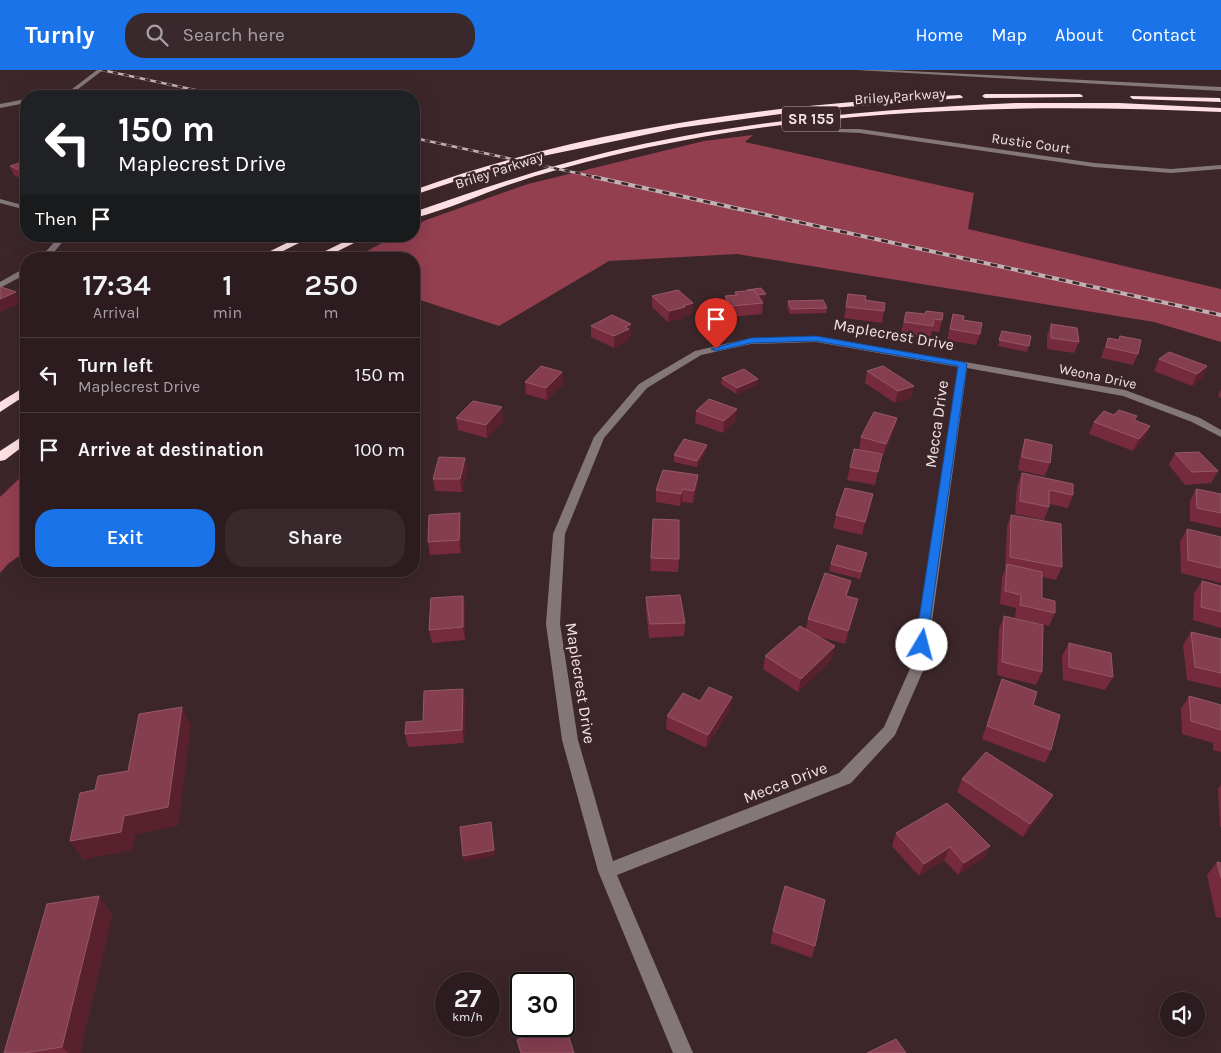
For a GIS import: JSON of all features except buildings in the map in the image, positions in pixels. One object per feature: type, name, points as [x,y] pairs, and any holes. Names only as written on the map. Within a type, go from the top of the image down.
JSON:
[{"type":"highway","points":[[976,96],[1091,96]]},
{"type":"highway","points":[[1120,96],[1221,100]]},
{"type":"highway","name":"Briley Parkway","points":[[420,192],[499,166],[550,152],[652,129],[781,110],[884,100],[968,97]]},
{"type":"highway","name":"Briley Parkway","points":[[420,213],[496,186],[593,158],[730,130],[798,120],[874,112],[985,106],[1117,106],[1221,110]]},
{"type":"highway","points":[[274,252],[296,242]]},
{"type":"highway","points":[[329,252],[351,242]]},
{"type":"highway","points":[[0,408],[20,394]]},
{"type":"highway","points":[[0,458],[20,443]]},
{"type":"street","points":[[74,90],[100,70]]},
{"type":"street","points":[[859,70],[1221,89]]},
{"type":"street","points":[[2,106],[20,103]]},
{"type":"street","name":"Rustic Court","points":[[839,131],[860,131],[1094,165],[1171,170],[1221,168]]},
{"type":"street","points":[[0,201],[20,206]]},
{"type":"street","points":[[49,252],[58,242]]},
{"type":"street","points":[[0,285],[20,274]]},
{"type":"street","name":"Maplecrest Drive","points":[[683,1053],[607,871],[570,740],[553,624],[559,534],[599,437],[643,386],[698,353],[751,341],[816,338],[963,364]]},
{"type":"street","name":"Weona Drive","points":[[963,364],[1125,393],[1196,420],[1221,434]]},
{"type":"street","name":"Mecca Drive","points":[[607,871],[845,778],[890,731],[919,664],[963,364]]},
{"type":"shaded area","points":[[753,135],[745,142],[974,193],[968,229],[1221,289],[1221,342],[1154,322],[737,254],[609,261],[499,326],[420,300],[420,252],[365,252],[384,242],[420,242],[420,223],[528,184],[704,141]]},
{"type":"shaded area","points":[[20,478],[20,555],[0,573],[0,497]]},
{"type":"railway","points":[[102,70],[195,90]]},
{"type":"railway","points":[[420,139],[600,178]]},
{"type":"railway","points":[[594,177],[1221,315]]},
{"type":"route","points":[[716,349],[751,341],[816,338],[963,364],[922,645]]}]
